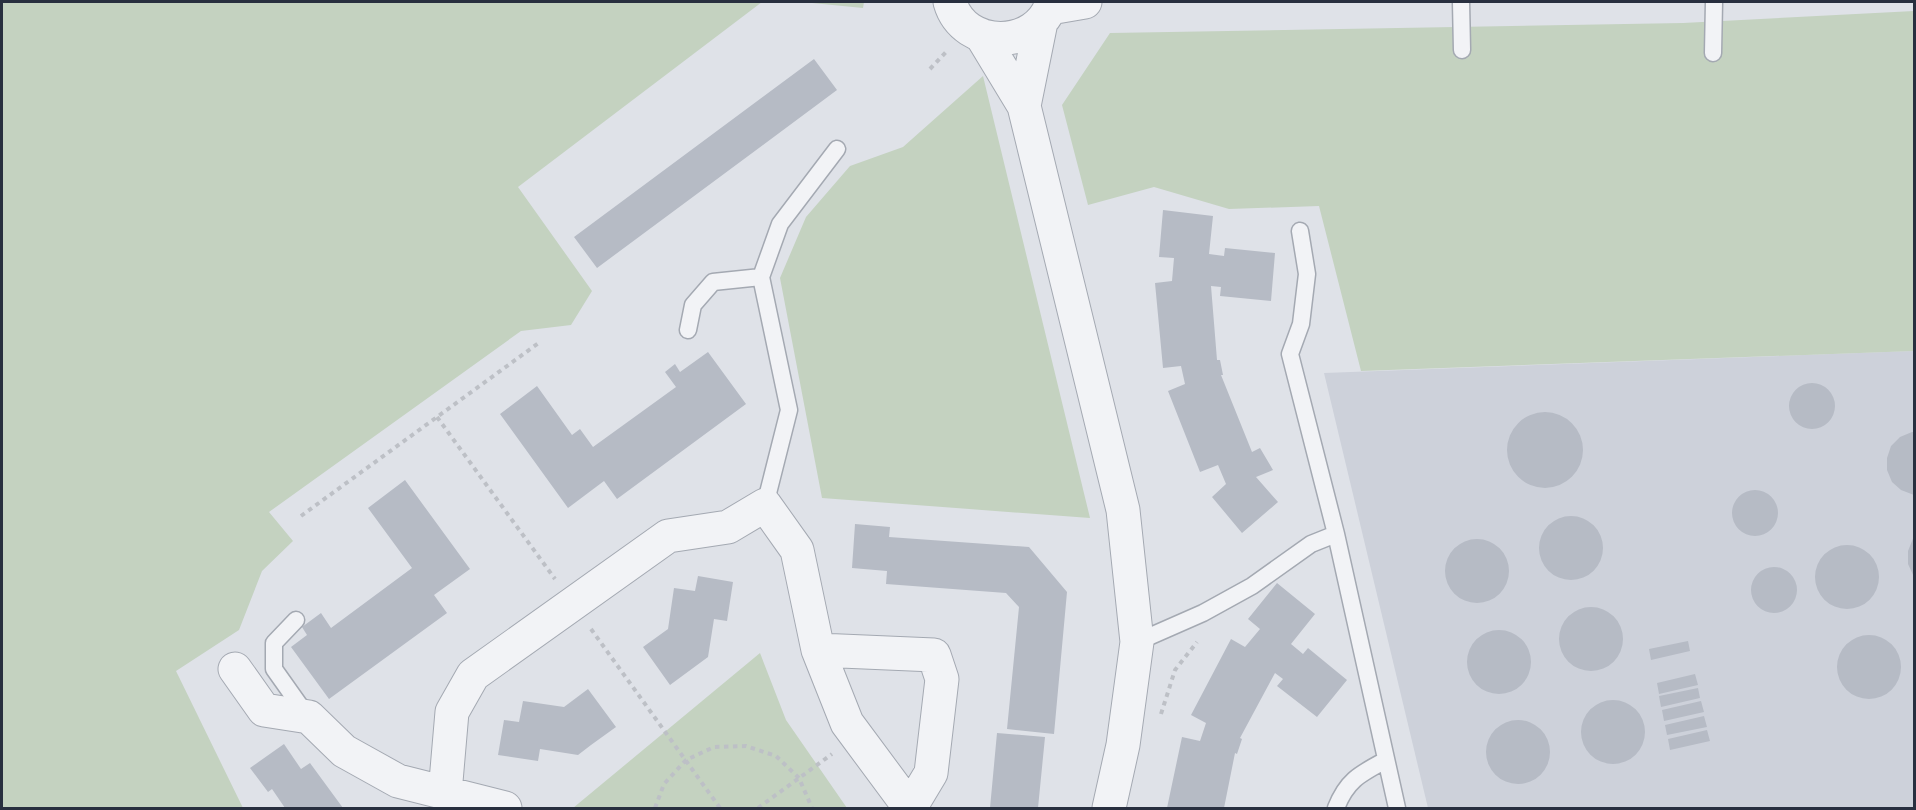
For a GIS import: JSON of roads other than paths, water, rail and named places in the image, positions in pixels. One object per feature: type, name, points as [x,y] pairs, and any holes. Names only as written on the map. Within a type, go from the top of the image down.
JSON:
[{"type":"street","points":[[950,2],[962,22],[981,35],[993,39],[1012,38],[1028,32],[1048,10],[1085,2]]},
{"type":"street","points":[[1024,106],[1048,10]]},
{"type":"street","points":[[981,35],[1024,106],[1123,510],[1137,642],[1123,745],[1109,808]]},
{"type":"street","points":[[445,793],[452,712],[473,675],[668,536],[728,527],[765,505],[797,550],[819,650],[847,723],[910,808],[931,773],[942,679],[934,655],[819,650]]},
{"type":"street","points":[[235,669],[264,710],[309,717],[344,751],[398,782],[505,808]]},
{"type":"lane","points":[[1461,2],[1462,50]]},
{"type":"lane","points":[[1713,53],[1714,2]]},
{"type":"lane","points":[[765,505],[789,410],[761,277],[780,225],[837,149]]},
{"type":"lane","points":[[1300,231],[1307,274],[1301,324],[1290,354],[1336,534],[1397,808]]},
{"type":"lane","points":[[688,330],[693,305],[713,282],[761,277]]},
{"type":"lane","points":[[1137,642],[1203,612],[1252,586],[1311,544],[1336,534]]},
{"type":"lane","points":[[296,620],[274,643],[274,669],[309,717]]},
{"type":"lane","points":[[1336,808],[1348,784],[1357,775],[1386,760]]}]
